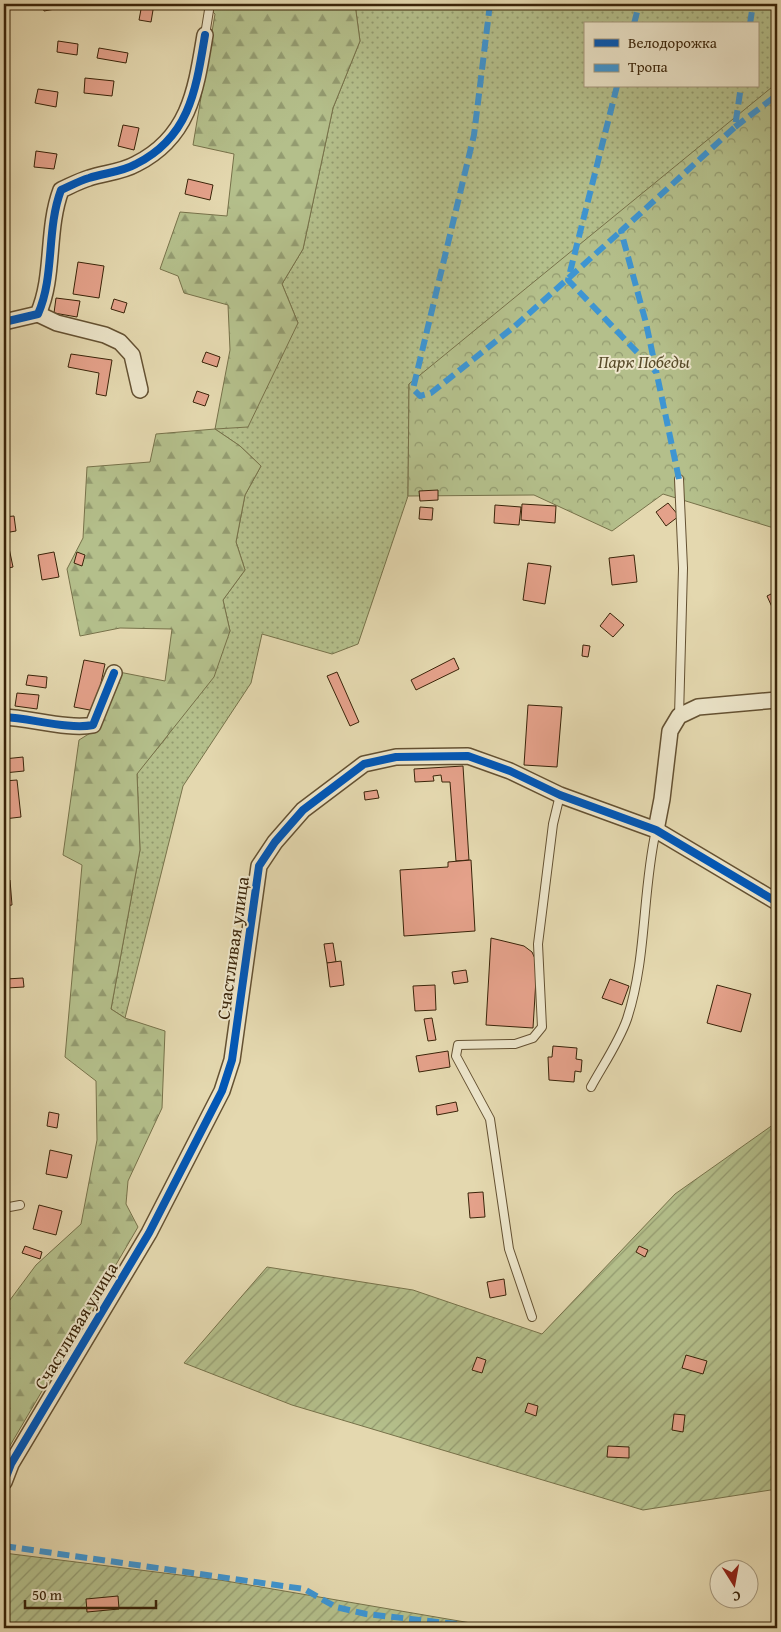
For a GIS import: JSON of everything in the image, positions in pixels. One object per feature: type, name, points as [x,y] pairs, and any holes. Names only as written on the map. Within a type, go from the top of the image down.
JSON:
[{"type":"street","points":[[38,314],[45,298],[54,209],[61,190],[87,179],[136,164],[161,147],[181,124],[196,91],[204,35]]},
{"type":"street","points":[[4,322],[38,314],[57,323],[105,335],[120,342],[132,354],[140,390]]},
{"type":"street","points":[[4,717],[28,718],[82,728],[93,726],[114,673]]},
{"type":"street","points":[[656,830],[670,731],[679,716],[698,707],[777,700]]},
{"type":"street","name":"Счастливая улица","points":[[4,1482],[11,1464],[148,1233],[222,1091],[232,1060],[259,866],[275,842],[303,810],[364,764],[396,757],[468,756],[510,771],[560,795],[656,830],[777,902]]},
{"type":"lane","points":[[204,35],[210,4]]},
{"type":"lane","points":[[678,479],[683,568],[679,716]]},
{"type":"lane","points":[[532,1317],[509,1249],[490,1119],[456,1056],[458,1045],[515,1044],[533,1038],[542,1027],[538,944],[553,824],[560,795]]},
{"type":"lane","points":[[591,1087],[626,1021],[634,993],[638,975],[651,852],[656,830]]},
{"type":"lane","points":[[4,1208],[20,1205]]},
{"type":"green space","points":[[205,4],[355,4],[360,41],[333,108],[303,249],[282,284],[298,323],[248,427],[215,429],[230,350],[228,305],[184,293],[178,276],[160,269],[180,212],[227,216],[234,154],[193,145],[215,14]]},
{"type":"green space","points":[[355,4],[777,4],[777,105],[409,384],[408,496],[358,644],[332,654],[262,634],[251,683],[183,786],[125,1018],[111,1009],[140,850],[137,773],[166,738],[230,631],[223,600],[245,570],[236,542],[245,495],[261,466],[240,446],[215,429],[298,323],[282,284],[303,249],[333,108],[360,41]]},
{"type":"green space","name":"Парк Победы","points":[[777,83],[777,529],[663,494],[612,531],[534,495],[408,496],[409,384]]},
{"type":"green space","points":[[215,429],[240,446],[261,466],[245,495],[236,542],[245,570],[223,600],[230,631],[214,677],[137,774],[140,850],[111,1009],[125,1018],[165,1031],[162,1108],[128,1181],[126,1204],[138,1227],[4,1456],[4,1308],[36,1265],[81,1224],[97,1140],[96,1081],[65,1057],[82,865],[63,855],[79,740],[100,727],[119,672],[165,681],[172,629],[120,628],[80,636],[67,569],[83,538],[87,467],[150,462],[156,434]]},
{"type":"green space","points":[[777,1122],[777,1489],[643,1510],[292,1405],[184,1363],[267,1267],[413,1290],[542,1334],[675,1194]]},
{"type":"green space","points":[[4,1553],[220,1580],[500,1628],[4,1628]]},
{"type":"building","points":[[42,4],[66,4],[66,7],[44,11]]},
{"type":"building","points":[[142,4],[154,4],[151,22],[139,20]]},
{"type":"building","points":[[58,41],[78,44],[77,55],[57,52]]},
{"type":"building","points":[[99,48],[128,53],[126,63],[97,58]]},
{"type":"building","points":[[85,78],[114,81],[112,96],[84,93]]},
{"type":"building","points":[[38,89],[58,92],[56,107],[35,103]]},
{"type":"building","points":[[123,125],[139,128],[134,150],[118,146]]},
{"type":"building","points":[[36,151],[57,154],[54,169],[34,167]]},
{"type":"building","points":[[188,179],[213,185],[210,200],[185,194]]},
{"type":"building","points":[[78,262],[104,266],[99,298],[73,294]]},
{"type":"building","points":[[56,298],[80,301],[77,317],[54,313]]},
{"type":"building","points":[[114,299],[127,303],[124,313],[111,309]]},
{"type":"building","points":[[206,352],[220,357],[217,367],[202,362]]},
{"type":"building","points":[[71,354],[112,360],[106,396],[96,394],[99,373],[68,367]]},
{"type":"building","points":[[197,391],[209,395],[205,406],[193,402]]},
{"type":"building","points":[[438,490],[438,500],[420,501],[419,491]]},
{"type":"building","points":[[668,503],[679,516],[666,526],[656,512]]},
{"type":"building","points":[[522,504],[556,506],[555,523],[521,520]]},
{"type":"building","points":[[495,505],[521,507],[519,525],[494,523]]},
{"type":"building","points":[[420,507],[433,508],[432,520],[419,519]]},
{"type":"building","points":[[14,516],[16,531],[4,533],[4,517]]},
{"type":"building","points":[[9,548],[13,567],[4,569],[4,549]]},
{"type":"building","points":[[54,552],[59,577],[42,580],[38,555]]},
{"type":"building","points":[[77,552],[85,555],[82,566],[74,563]]},
{"type":"building","points":[[634,555],[637,582],[612,585],[609,558]]},
{"type":"building","points":[[528,563],[551,566],[545,604],[523,600]]},
{"type":"building","points":[[777,591],[777,618],[767,596]]},
{"type":"building","points":[[610,613],[624,625],[613,637],[600,626]]},
{"type":"building","points":[[583,645],[590,646],[588,657],[582,656]]},
{"type":"building","points":[[454,658],[459,669],[416,690],[411,680]]},
{"type":"building","points":[[84,660],[105,664],[95,711],[74,707]]},
{"type":"building","points":[[337,672],[359,722],[350,726],[327,676]]},
{"type":"building","points":[[28,675],[47,677],[46,688],[26,685]]},
{"type":"building","points":[[17,693],[39,695],[37,709],[15,706]]},
{"type":"building","points":[[528,705],[562,707],[557,767],[524,765]]},
{"type":"building","points":[[23,757],[24,771],[4,773],[4,759]]},
{"type":"building","points":[[463,766],[469,860],[456,861],[450,782],[442,782],[441,775],[433,776],[434,781],[415,782],[414,769]]},
{"type":"building","points":[[17,780],[21,817],[4,819],[4,781]]},
{"type":"building","points":[[377,790],[379,798],[365,800],[364,792]]},
{"type":"building","points":[[471,860],[475,931],[404,936],[400,870],[448,867],[448,862]]},
{"type":"building","points":[[10,880],[12,905],[4,906],[4,881]]},
{"type":"building","points":[[491,938],[524,946],[532,952],[537,963],[533,1028],[486,1025]]},
{"type":"building","points":[[333,943],[336,962],[327,963],[324,944]]},
{"type":"building","points":[[341,961],[344,985],[330,987],[327,963]]},
{"type":"building","points":[[466,970],[468,982],[454,984],[452,972]]},
{"type":"building","points":[[23,978],[24,987],[7,988],[6,979]]},
{"type":"building","points":[[610,979],[629,986],[622,1005],[602,998]]},
{"type":"building","points":[[435,985],[436,1010],[415,1011],[413,986]]},
{"type":"building","points":[[717,985],[751,994],[741,1032],[707,1023]]},
{"type":"building","points":[[432,1018],[436,1040],[428,1041],[424,1019]]},
{"type":"building","points":[[553,1046],[577,1048],[576,1059],[582,1060],[581,1072],[575,1071],[574,1082],[549,1080],[548,1057],[552,1057]]},
{"type":"building","points":[[4,1049],[8,1050],[6,1074],[4,1074]]},
{"type":"building","points":[[448,1051],[450,1067],[419,1072],[416,1056]]},
{"type":"building","points":[[456,1102],[458,1111],[437,1115],[436,1106]]},
{"type":"building","points":[[49,1112],[59,1114],[57,1128],[47,1126]]},
{"type":"building","points":[[50,1150],[72,1155],[67,1178],[46,1174]]},
{"type":"building","points":[[483,1192],[485,1217],[470,1218],[468,1193]]},
{"type":"building","points":[[39,1205],[62,1211],[56,1235],[33,1229]]},
{"type":"building","points":[[25,1246],[42,1252],[40,1259],[22,1253]]},
{"type":"building","points":[[639,1246],[648,1250],[645,1257],[636,1252]]},
{"type":"building","points":[[504,1279],[506,1295],[490,1298],[487,1282]]},
{"type":"building","points":[[686,1355],[707,1361],[703,1374],[682,1368]]},
{"type":"building","points":[[477,1357],[486,1360],[482,1373],[472,1370]]},
{"type":"building","points":[[528,1403],[538,1406],[536,1416],[525,1412]]},
{"type":"building","points":[[674,1414],[685,1415],[683,1432],[672,1430]]},
{"type":"building","points":[[608,1446],[629,1447],[629,1458],[607,1457]]},
{"type":"building","points":[[118,1596],[119,1609],[87,1612],[86,1599]]},
{"type":"marked path","points":[[490,4],[474,135],[413,389],[420,396],[431,393],[515,326],[621,231]]},
{"type":"marked path","points":[[634,22],[639,4]]},
{"type":"marked path","points":[[750,22],[753,4]]},
{"type":"marked path","points":[[616,88],[568,280],[656,372]]},
{"type":"marked path","points":[[679,479],[646,323],[621,231],[735,127],[741,88]]},
{"type":"marked path","points":[[735,127],[777,95]]},
{"type":"marked path","points":[[4,1546],[304,1589],[336,1607],[366,1614],[492,1628]]},
{"type":"cycle path","points":[[4,322],[38,314],[47,284],[53,221],[61,190],[85,179],[125,169],[136,164],[154,153],[179,126],[193,92],[205,35]]},
{"type":"cycle path","points":[[4,717],[61,725],[93,725],[114,673]]},
{"type":"cycle path","points":[[4,1482],[11,1464],[149,1233],[222,1091],[232,1060],[259,866],[275,842],[303,810],[364,764],[396,757],[468,756],[510,771],[560,795],[656,830],[777,902]]}]
